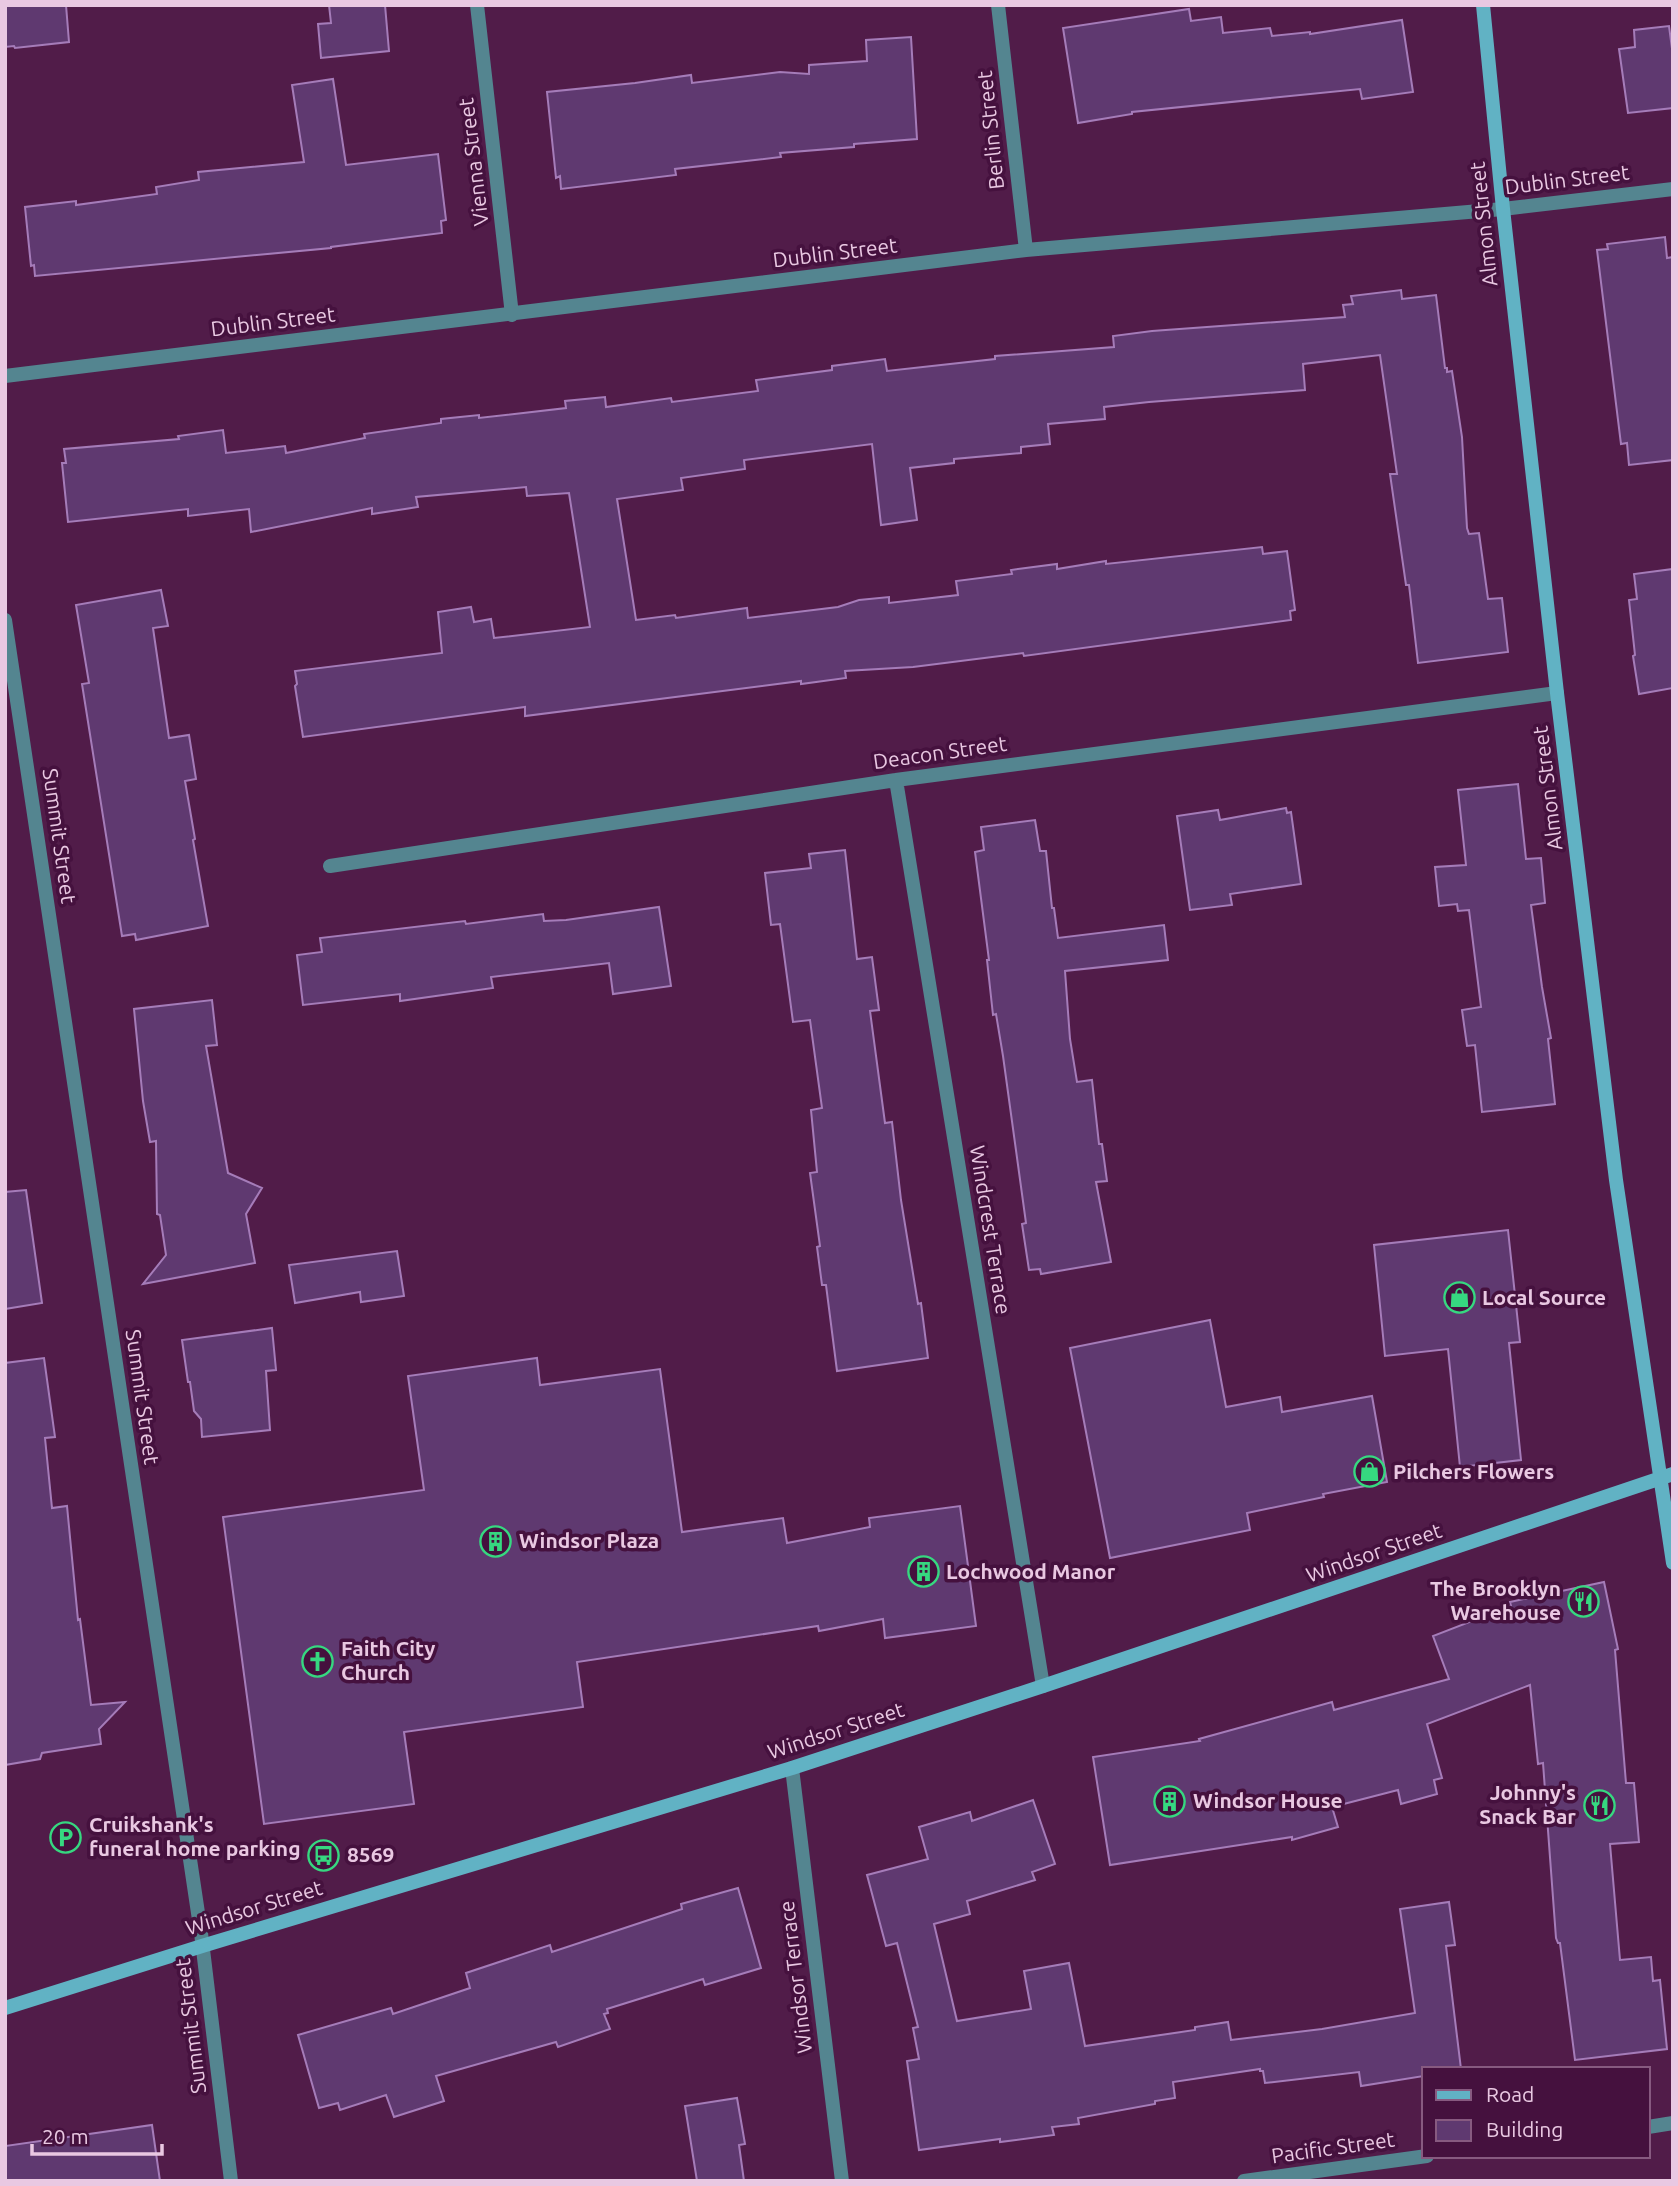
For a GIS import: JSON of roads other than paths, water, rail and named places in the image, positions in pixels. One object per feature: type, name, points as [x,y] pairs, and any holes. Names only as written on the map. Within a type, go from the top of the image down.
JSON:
[{"type":"street","name":"Vienna Street","points":[[477,5],[512,314]]},
{"type":"street","name":"Berlin Street","points":[[998,5],[1026,250]]},
{"type":"street","name":"Almon Street","points":[[1483,5],[1557,693],[1616,1180],[1667,1476],[1673,1563]]},
{"type":"street","name":"Dublin Street","points":[[5,376],[1026,250],[1503,209],[1673,189]]},
{"type":"street","name":"Summit Street","points":[[5,620],[202,1946],[231,2181]]},
{"type":"street","name":"Deacon Street","points":[[330,866],[896,780],[1557,693]]},
{"type":"street","name":"Windcrest Terrace","points":[[896,780],[1043,1686]]},
{"type":"street","name":"Windsor Street","points":[[5,2008],[792,1768],[1667,1476]]},
{"type":"street","name":"Windsor Terrace","points":[[792,1768],[842,2181]]},
{"type":"street","points":[[1650,2127],[1673,2123]]},
{"type":"street","name":"Pacific Street","points":[[1244,2181],[1422,2157]]},
{"type":"place","name":"Local Source","points":[[1459,1298]]},
{"type":"place","name":"Pilchers Flowers","points":[[1370,1472]]},
{"type":"place","name":"Windsor Plaza","points":[[496,1541]]},
{"type":"place","name":"Lochwood Manor","points":[[923,1572]]},
{"type":"place","name":"The Brooklyn Warehouse","points":[[1584,1601]]},
{"type":"place","name":"Faith City Church","points":[[318,1661]]},
{"type":"place","name":"Windsor House","points":[[1170,1801]]},
{"type":"place","name":"Johnny's Snack Bar","points":[[1599,1805]]},
{"type":"place","name":"Cruikshank's funeral home parking","points":[[66,1837]]},
{"type":"place","name":"8569","points":[[324,1855]]}]
